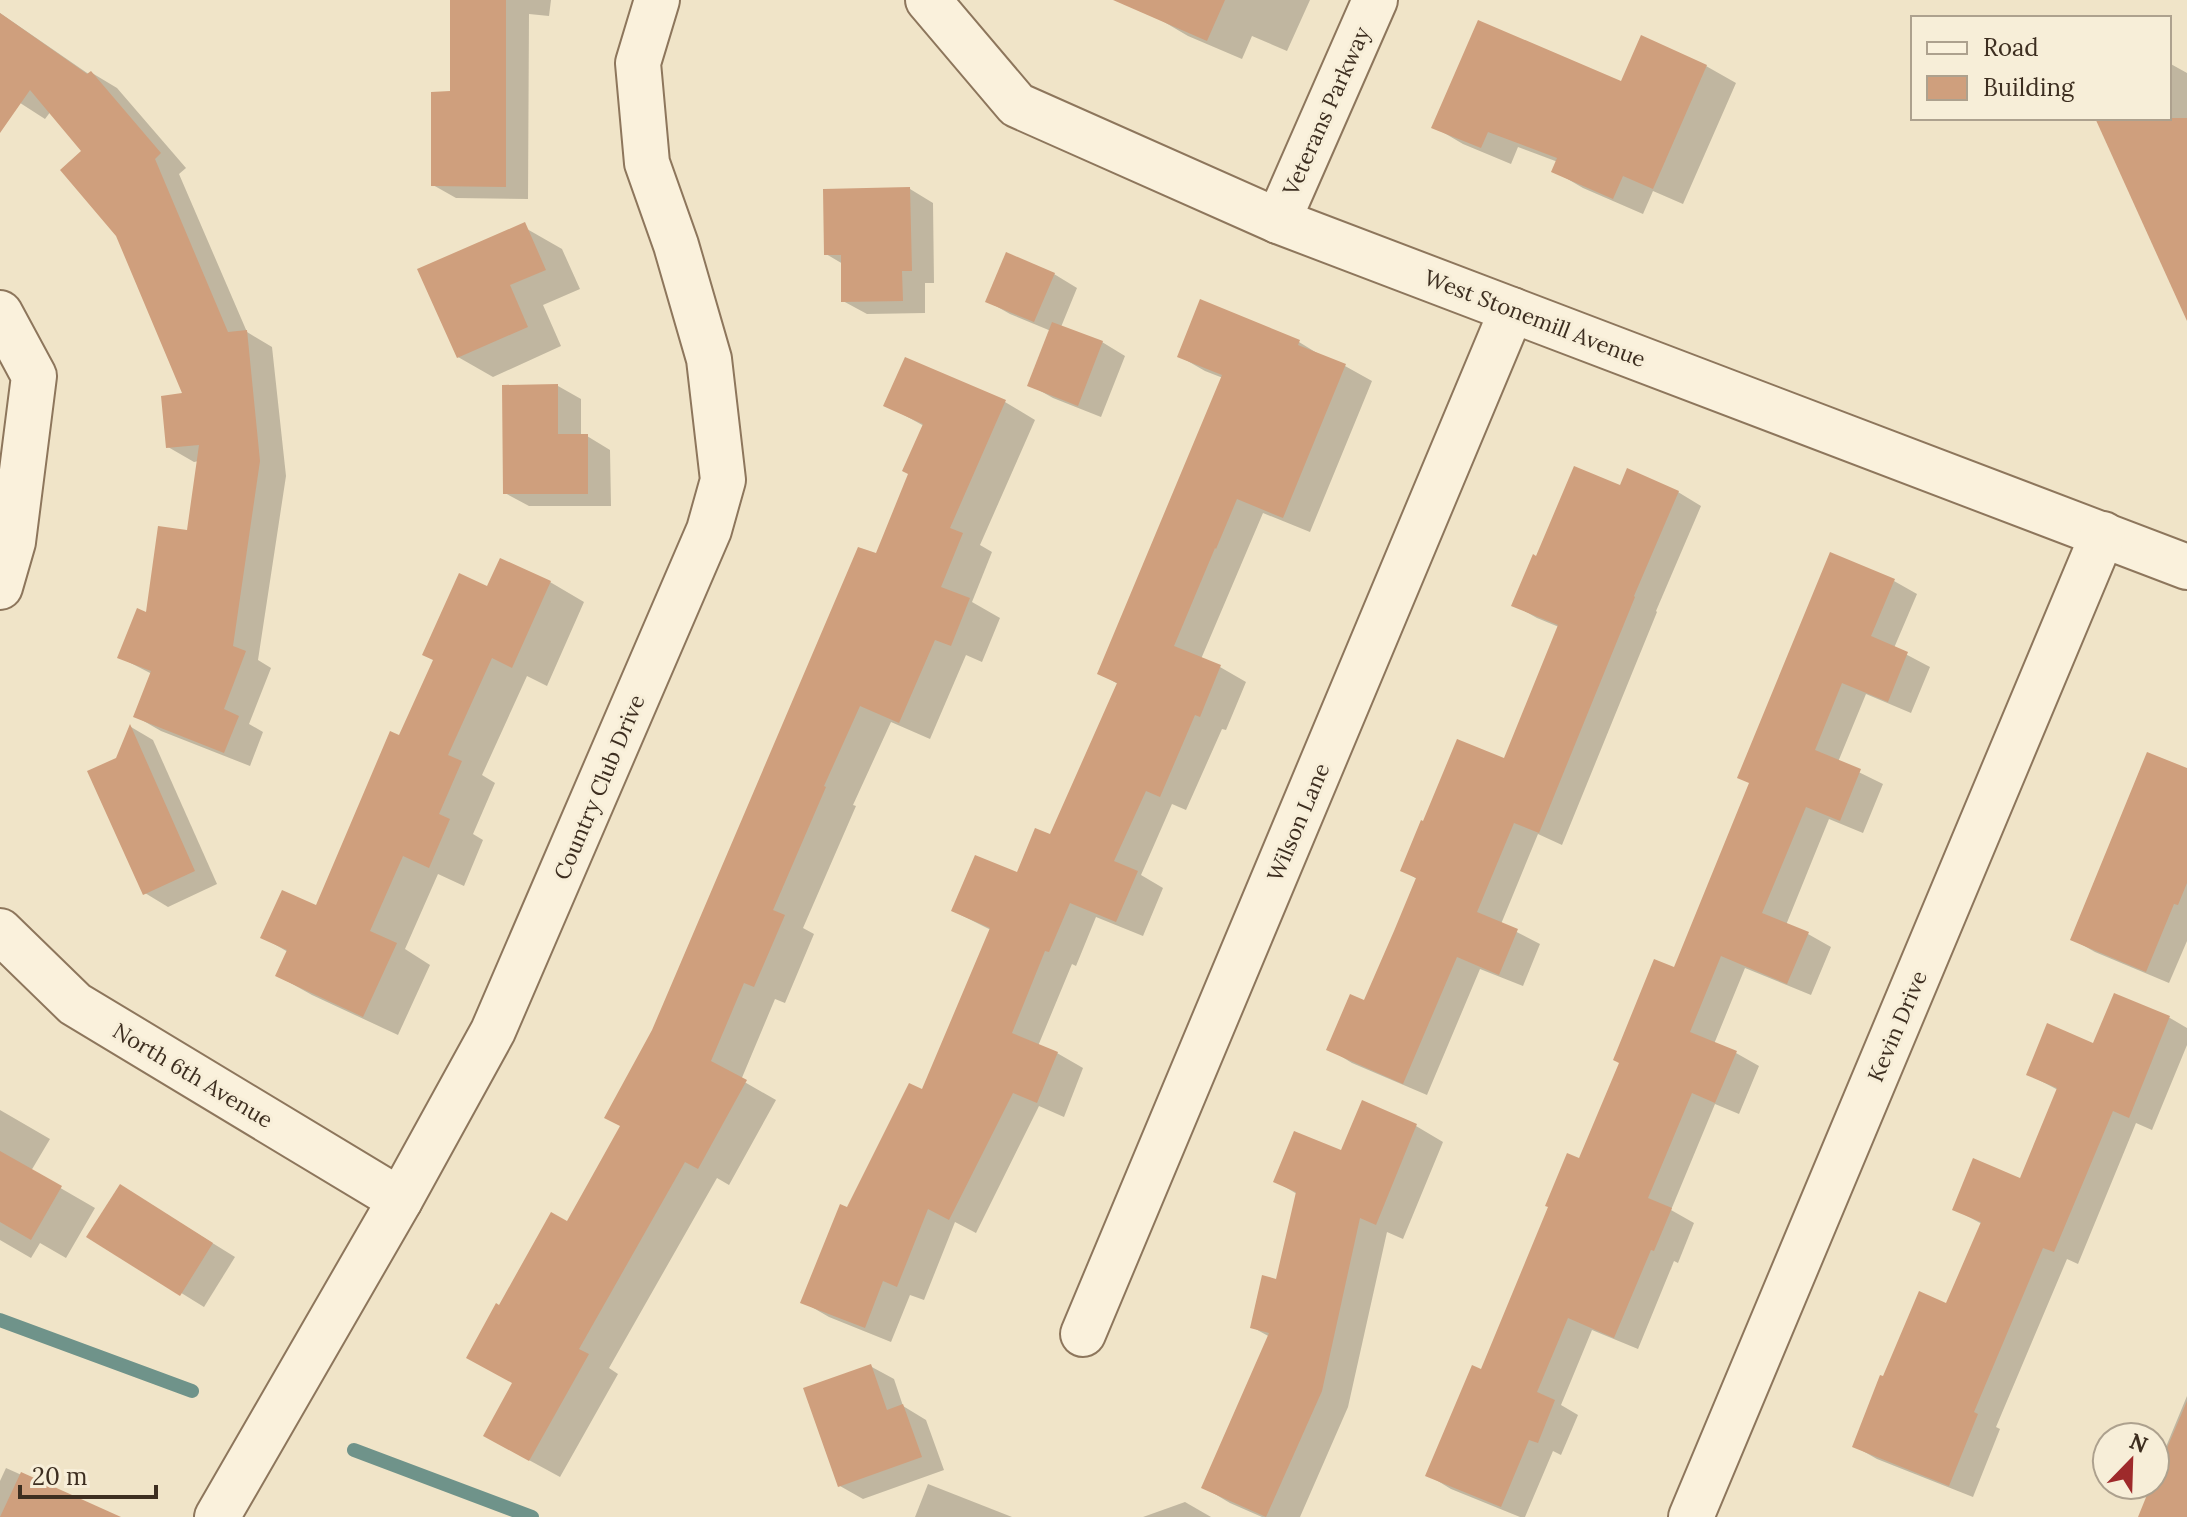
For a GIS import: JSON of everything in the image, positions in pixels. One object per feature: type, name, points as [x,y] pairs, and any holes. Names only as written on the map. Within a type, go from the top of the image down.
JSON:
[{"type":"street","name":"Country Club Drive","points":[[217,1517],[400,1200],[493,1031],[709,530],[723,480],[709,359],[676,245],[647,163],[638,63],[657,0]]},
{"type":"street","name":"West Stonemill Avenue","points":[[928,0],[1017,105],[1278,221],[2187,567]]},
{"type":"street","name":"Veterans Parkway","points":[[1278,221],[1375,0]]},
{"type":"street","name":"Wilson Lane","points":[[1083,1334],[1512,310]]},
{"type":"street","points":[[0,313],[34,376],[13,542],[0,587]]},
{"type":"street","name":"Kevin Drive","points":[[1691,1517],[2103,534]]},
{"type":"street","name":"North 6th Avenue","points":[[0,931],[75,1004],[400,1200]]},
{"type":"building","points":[[450,0],[506,0],[506,187],[431,186],[431,92],[450,91]]},
{"type":"building","points":[[1113,0],[1225,0],[1207,41]]},
{"type":"building","points":[[0,13],[87,74],[91,71],[161,153],[155,159],[228,332],[247,330],[260,461],[233,646],[246,651],[224,709],[239,716],[224,753],[133,717],[151,671],[117,658],[137,608],[146,612],[158,526],[187,530],[199,445],[166,448],[161,396],[182,393],[116,236],[60,170],[81,151],[30,90],[0,133]]},
{"type":"building","points":[[1478,20],[1621,81],[1641,35],[1707,65],[1653,189],[1623,176],[1613,199],[1551,172],[1557,158],[1488,132],[1481,148],[1431,128]]},
{"type":"building","points":[[2187,118],[2187,321],[2096,120]]},
{"type":"building","points":[[910,187],[912,271],[902,271],[903,301],[841,302],[841,255],[824,255],[823,189]]},
{"type":"building","points":[[525,222],[546,270],[510,285],[528,327],[457,358],[417,269]]},
{"type":"building","points":[[1006,252],[1055,273],[1034,322],[985,302]]},
{"type":"building","points":[[1200,299],[1300,340],[1298,345],[1346,364],[1283,518],[1237,499],[1174,646],[1221,665],[1200,717],[1195,715],[1160,797],[1146,791],[1114,861],[1138,871],[1116,922],[1070,903],[1049,952],[1045,951],[1012,1033],[1058,1052],[1037,1103],[1013,1093],[949,1220],[928,1209],[897,1287],[883,1281],[865,1328],[800,1303],[840,1204],[847,1207],[909,1083],[922,1089],[990,928],[951,911],[975,855],[1017,872],[1035,828],[1050,834],[1117,683],[1097,674],[1222,375],[1177,357]]},
{"type":"building","points":[[1052,322],[1103,341],[1078,406],[1027,386]]},
{"type":"building","points":[[905,357],[1006,400],[950,528],[963,533],[941,587],[970,598],[951,646],[935,640],[899,723],[860,706],[773,910],[785,915],[754,987],[744,983],[711,1061],[747,1080],[698,1169],[685,1162],[579,1349],[589,1354],[529,1461],[483,1436],[512,1383],[466,1358],[551,1212],[567,1221],[620,1126],[604,1118],[652,1030],[858,547],[876,553],[908,474],[902,471],[923,424],[883,406]]},
{"type":"building","points":[[558,384],[558,434],[588,434],[588,494],[503,494],[502,385]]},
{"type":"building","points":[[1574,466],[1620,485],[1627,468],[1679,491],[1539,833],[1514,823],[1477,912],[1518,929],[1499,975],[1457,957],[1403,1084],[1326,1050],[1350,994],[1364,1000],[1394,931],[1416,878],[1400,871],[1457,739],[1504,758],[1558,625],[1511,606]]},
{"type":"building","points":[[1830,552],[1895,579],[1871,636],[1908,652],[1888,702],[1842,683],[1815,750],[1861,769],[1840,821],[1806,807],[1762,913],[1809,932],[1787,984],[1721,956],[1690,1032],[1737,1051],[1715,1103],[1692,1093],[1648,1198],[1672,1208],[1614,1338],[1568,1318],[1537,1392],[1555,1400],[1538,1443],[1529,1440],[1501,1507],[1425,1476],[1472,1365],[1481,1369],[1567,1153],[1579,1158],[1619,1063],[1613,1060],[1654,959],[1674,967],[1749,783],[1737,778]]},
{"type":"building","points":[[500,558],[551,581],[512,668],[492,658],[448,755],[462,761],[439,814],[450,819],[429,868],[403,856],[370,931],[397,943],[363,1017],[275,976],[287,950],[260,938],[282,890],[316,905],[390,731],[399,735],[433,660],[422,655],[459,573],[487,586]]},
{"type":"building","points":[[130,724],[195,871],[143,895],[87,771],[116,758]]},
{"type":"building","points":[[2147,752],[2187,768],[2187,883],[2178,905],[2174,904],[2146,972],[2070,940]]},
{"type":"building","points":[[2114,993],[2170,1016],[2129,1118],[2113,1111],[2054,1252],[2043,1248],[1974,1412],[1978,1414],[1949,1486],[1852,1447],[1880,1375],[1883,1376],[1919,1291],[1946,1303],[1981,1222],[1952,1210],[1973,1158],[2020,1178],[2057,1088],[2026,1075],[2047,1023],[2093,1043]]},
{"type":"building","points":[[1362,1100],[1417,1124],[1376,1225],[1360,1218],[1322,1391],[1266,1517],[1201,1488],[1269,1333],[1250,1328],[1262,1275],[1276,1279],[1296,1192],[1273,1182],[1294,1131],[1341,1150]]},
{"type":"building","points":[[0,1151],[62,1186],[31,1240],[0,1222]]},
{"type":"building","points":[[120,1184],[213,1243],[180,1296],[86,1237]]},
{"type":"building","points":[[871,1364],[887,1410],[903,1404],[922,1457],[838,1487],[803,1388]]},
{"type":"building","points":[[2187,1401],[2187,1517],[2138,1517],[2144,1501],[2171,1501],[2171,1438]]},
{"type":"building","points":[[21,1472],[121,1517],[0,1517]]},
{"type":"waterway","points":[[0,1320],[192,1391]]},
{"type":"waterway","points":[[354,1450],[532,1517]]}]
